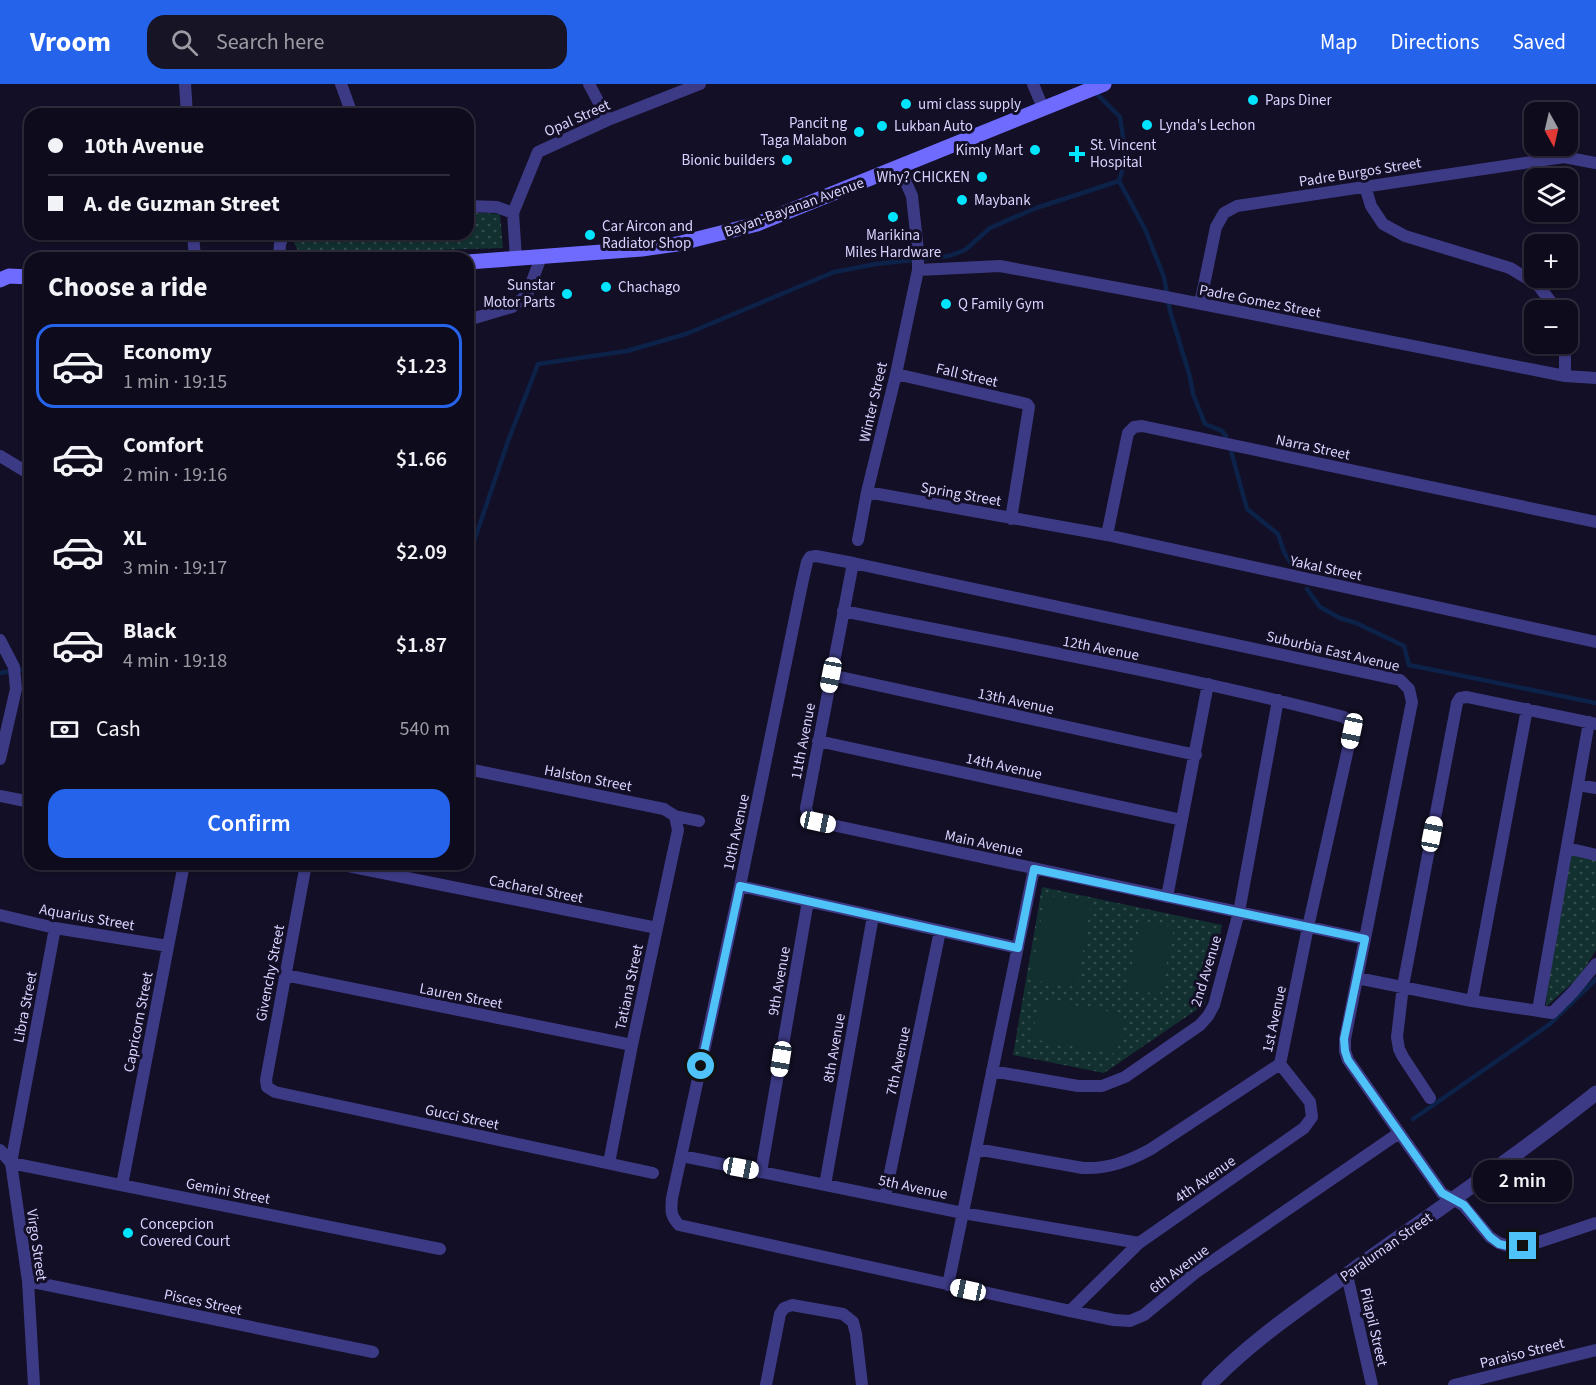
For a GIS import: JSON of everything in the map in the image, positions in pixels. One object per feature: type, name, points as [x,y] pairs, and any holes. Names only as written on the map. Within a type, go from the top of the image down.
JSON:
[{"type":"main road","name":"Bayan-Bayanan Avenue","points":[[474,262],[642,249],[702,239],[757,224],[1104,84]]},
{"type":"main road","points":[[3,274],[24,276]]},
{"type":"street","points":[[185,84],[187,108]]},
{"type":"street","points":[[341,84],[350,108]]},
{"type":"street","points":[[589,84],[608,120]]},
{"type":"street","name":"Opal Street","points":[[516,258],[513,213],[537,152],[608,120],[700,84]]},
{"type":"street","points":[[1033,84],[1043,108]]},
{"type":"street","name":"Padre Burgos Street","points":[[1200,304],[1216,227],[1224,213],[1237,206],[1564,158],[1596,163]]},
{"type":"street","points":[[899,167],[912,196],[918,262]]},
{"type":"street","points":[[1365,186],[1371,206],[1383,224],[1405,236],[1510,268],[1538,285],[1549,300]]},
{"type":"street","points":[[474,206],[497,207],[513,213]]},
{"type":"street","points":[[474,318],[512,307],[527,295],[541,257]]},
{"type":"street","name":"Padre Gomez Street","points":[[918,262],[1000,266],[1565,376],[1596,378]]},
{"type":"street","name":"Winter Street","points":[[858,540],[867,492],[896,374],[918,262]]},
{"type":"street","points":[[1565,354],[1565,376]]},
{"type":"street","name":"Fall Street","points":[[896,374],[1027,404],[1029,407],[1011,519]]},
{"type":"street","name":"Narra Street","points":[[1107,535],[1128,433],[1134,427],[1142,426],[1596,522]]},
{"type":"street","points":[[0,456],[24,470]]},
{"type":"street","name":"Spring Street","points":[[867,492],[1049,525]]},
{"type":"street","name":"Yakal Street","points":[[1049,525],[1107,535],[1596,642]]},
{"type":"street","name":"Suburbia East Avenue","points":[[810,557],[816,556],[853,563],[1400,680],[1409,688],[1412,702],[1344,1039],[1348,1060],[1442,1193],[1464,1205],[1490,1237],[1499,1244],[1530,1245],[1596,1223]]},
{"type":"street","name":"10th Avenue","points":[[673,1218],[672,1198],[740,886],[802,584],[810,557]]},
{"type":"street","name":"11th Avenue","points":[[809,817],[806,808],[853,563]]},
{"type":"street","name":"12th Avenue","points":[[843,611],[1208,684],[1344,717],[1351,723]]},
{"type":"street","points":[[0,640],[14,667],[16,689],[0,759]]},
{"type":"street","name":"13th Avenue","points":[[831,675],[1196,755]]},
{"type":"street","points":[[1167,897],[1208,684]]},
{"type":"street","points":[[1430,1098],[1399,1049],[1397,1037],[1403,987],[1456,704],[1460,698],[1467,697],[1593,723],[1578,785],[1538,1010]]},
{"type":"street","name":"2nd Avenue","points":[[992,1071],[1078,1086],[1108,1084],[1125,1077],[1208,1016],[1214,1005],[1239,912],[1278,700]]},
{"type":"street","points":[[1472,1001],[1527,710]]},
{"type":"street","name":"1st Avenue","points":[[976,1149],[1083,1168],[1113,1166],[1151,1149],[1280,1064],[1352,731],[1351,723]]},
{"type":"street","name":"14th Avenue","points":[[818,741],[1182,820]]},
{"type":"street","name":"Halston Street","points":[[474,770],[664,808],[675,816],[699,821]]},
{"type":"street","points":[[1578,785],[1596,788]]},
{"type":"street","points":[[0,796],[24,801]]},
{"type":"street","name":"Tatiana Street","points":[[609,1163],[678,830],[675,816]]},
{"type":"street","name":"Main Avenue","points":[[809,817],[818,822],[1365,939]]},
{"type":"street","points":[[1567,848],[1596,855]]},
{"type":"street","points":[[948,1285],[1034,869]]},
{"type":"street","name":"Capricorn Street","points":[[122,1185],[183,870]]},
{"type":"street","name":"Givenchy Street","points":[[267,1087],[266,1080],[305,870]]},
{"type":"street","name":"Cacharel Street","points":[[368,870],[657,928]]},
{"type":"street","points":[[740,886],[1018,948]]},
{"type":"street","name":"9th Avenue","points":[[761,1172],[808,901]]},
{"type":"street","name":"Aquarius Street","points":[[0,915],[55,928],[168,946]]},
{"type":"street","name":"8th Avenue","points":[[825,1185],[873,915]]},
{"type":"street","name":"Libra Street","points":[[10,1162],[55,928]]},
{"type":"street","name":"7th Avenue","points":[[885,1197],[940,931]]},
{"type":"street","points":[[1357,978],[1472,1001],[1552,1012],[1573,992],[1596,964]]},
{"type":"street","name":"Lauren Street","points":[[285,975],[632,1045]]},
{"type":"street","name":"4th Avenue","points":[[1070,1311],[1139,1243],[1305,1128],[1312,1117],[1310,1102],[1280,1064]]},
{"type":"street","name":"Gucci Street","points":[[267,1087],[274,1092],[653,1173]]},
{"type":"street","name":"Paraluman Street","points":[[1209,1385],[1235,1359],[1292,1314],[1453,1200],[1596,1093]]},
{"type":"street","name":"6th Avenue","points":[[673,1218],[679,1225],[1070,1311],[1130,1321],[1144,1315],[1195,1274],[1399,1133]]},
{"type":"street","points":[[0,1150],[10,1162]]},
{"type":"street","name":"5th Avenue","points":[[682,1156],[963,1213],[1139,1243]]},
{"type":"street","name":"Gemini Street","points":[[10,1162],[440,1249]]},
{"type":"street","name":"Virgo Street","points":[[10,1162],[28,1281],[34,1385]]},
{"type":"street","name":"Pilapil Street","points":[[1347,1275],[1372,1385]]},
{"type":"street","name":"Pisces Street","points":[[28,1281],[373,1352]]},
{"type":"street","points":[[766,1385],[780,1314],[784,1308],[792,1305],[843,1314],[853,1322],[862,1385]]},
{"type":"street","name":"Paraiso Street","points":[[1454,1385],[1494,1380],[1596,1350]]},
{"type":"green space","points":[[474,212],[500,214],[503,248],[299,252],[293,241],[474,240]]},
{"type":"green space","points":[[1570,853],[1596,859],[1596,950],[1580,976],[1546,1007],[1547,988]]},
{"type":"green space","points":[[1042,887],[1222,925],[1205,1004],[1104,1073],[1013,1055]]},
{"type":"green space","points":[[1045,895],[1091,903],[1077,987],[1031,980]]},
{"type":"green space","points":[[1141,920],[1174,928],[1160,995],[1127,988]]},
{"type":"green space","points":[[1039,999],[1124,1014],[1117,1054],[1032,1039]]},
{"type":"waterway","points":[[474,541],[508,441],[538,364],[627,351],[686,334],[834,272],[876,264],[949,256],[965,250],[990,228],[1036,208],[1119,181],[1126,158],[1120,117],[1094,91]]},
{"type":"waterway","points":[[1119,181],[1145,229],[1164,277],[1170,311],[1193,394],[1205,424],[1222,431],[1226,436]]},
{"type":"waterway","points":[[1231,451],[1247,509],[1278,534],[1284,552],[1292,565]]},
{"type":"waterway","points":[[1307,589],[1320,607],[1404,646],[1409,665],[1596,703]]},
{"type":"waterway","points":[[0,673],[24,669]]},
{"type":"waterway","points":[[1413,1119],[1550,1024],[1596,979]]},
{"type":"place","name":"Paps Diner","points":[[1253,100]]},
{"type":"place","name":"umi class supply","points":[[906,104]]},
{"type":"place","name":"Lynda's Lechon","points":[[1147,125]]},
{"type":"place","name":"Lukban Auto","points":[[882,126]]},
{"type":"place","name":"Pancit ng Taga Malabon","points":[[859,132]]},
{"type":"place","name":"Kimly Mart","points":[[1035,150]]},
{"type":"place","name":"St. Vincent Hospital","points":[[1077,154]]},
{"type":"place","name":"Bionic builders","points":[[787,160]]},
{"type":"place","name":"Why? CHICKEN","points":[[982,177]]},
{"type":"place","name":"Maybank","points":[[962,200]]},
{"type":"place","name":"Marikina Miles Hardware","points":[[893,217]]},
{"type":"place","name":"Car Aircon and Radiator Shop","points":[[590,235]]},
{"type":"place","name":"Chachago","points":[[606,287]]},
{"type":"place","name":"Sunstar Motor Parts","points":[[567,294]]},
{"type":"place","name":"Q Family Gym","points":[[946,304]]},
{"type":"place","name":"Concepcion Covered Court","points":[[128,1233]]},
{"type":"route","points":[[701,1066],[740,886],[1018,948],[1034,869],[1365,939],[1344,1039],[1348,1060],[1442,1193],[1464,1205],[1490,1237],[1499,1244],[1523,1246]]}]
